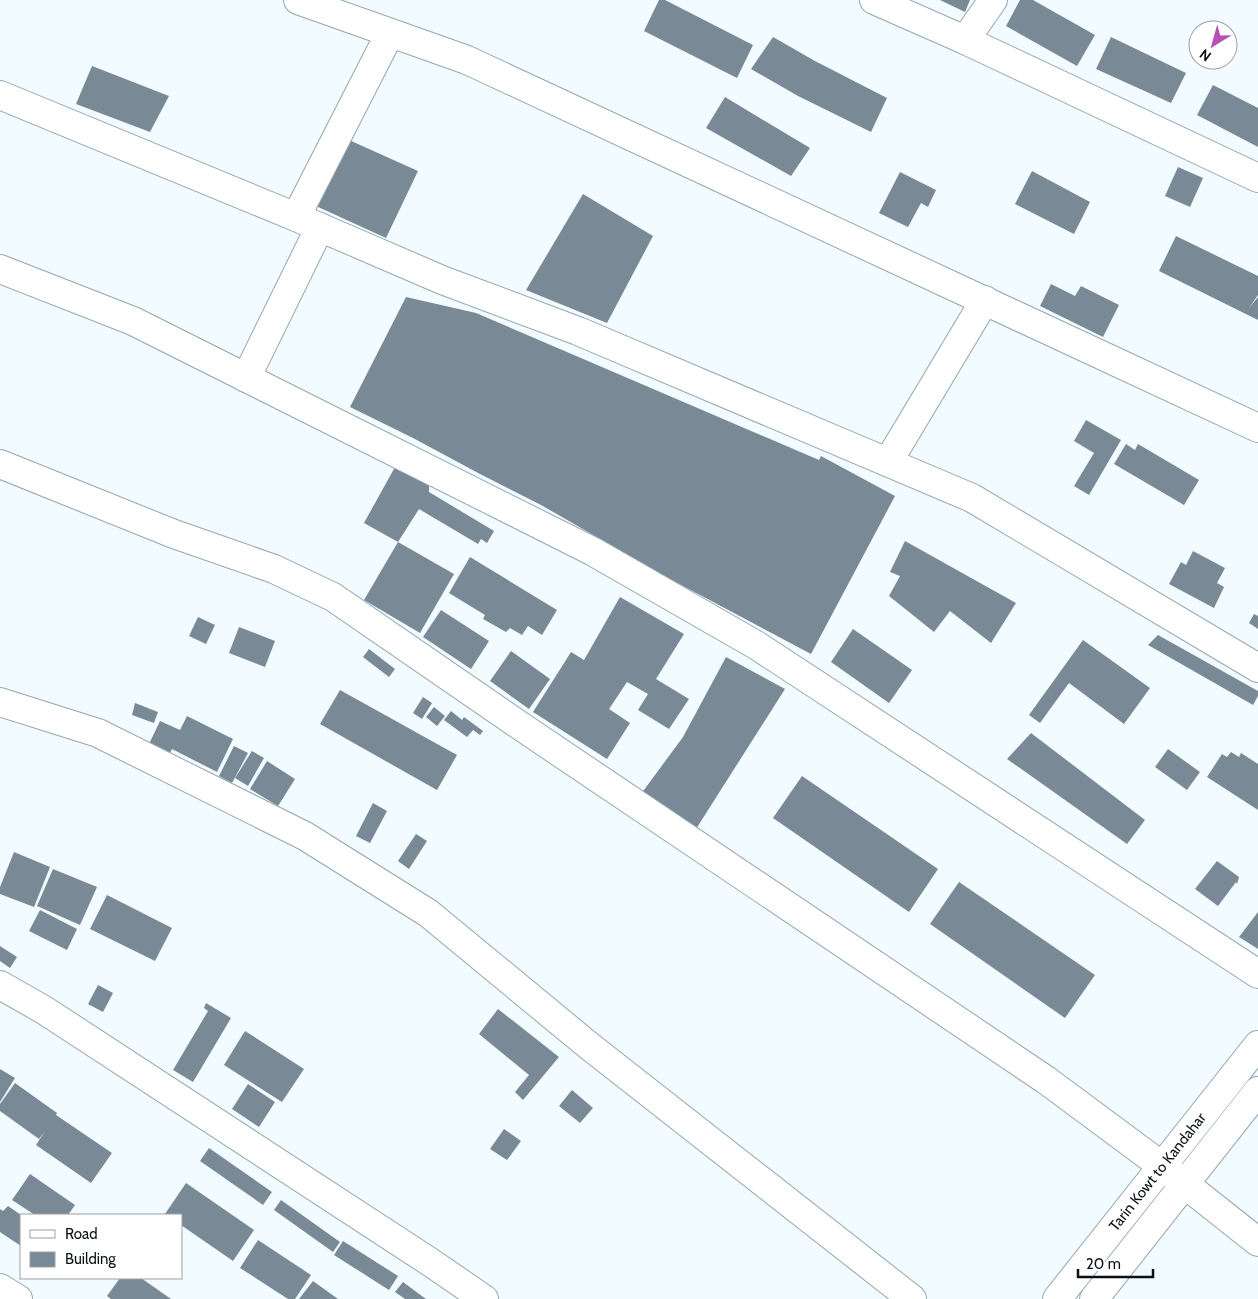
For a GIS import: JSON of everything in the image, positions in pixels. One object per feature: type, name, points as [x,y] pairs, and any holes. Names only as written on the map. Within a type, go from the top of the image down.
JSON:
[{"type":"street","points":[[298,0],[467,60],[1258,428]]},
{"type":"street","points":[[874,0],[965,40],[1258,178]]},
{"type":"street","points":[[965,40],[993,0]]},
{"type":"street","points":[[246,378],[308,222],[390,33]]},
{"type":"street","points":[[0,95],[308,222],[442,280],[578,330],[972,498],[1258,668]]},
{"type":"street","points":[[0,269],[133,320],[592,552],[756,645],[1258,974]]},
{"type":"street","points":[[888,462],[984,300]]},
{"type":"street","points":[[0,464],[174,534],[274,569],[332,597],[1046,1080],[1162,1166],[1258,1242]]},
{"type":"street","points":[[0,702],[98,733],[305,836],[428,913],[588,1045],[912,1299]]},
{"type":"street","points":[[0,985],[44,1010],[484,1299]]},
{"type":"street","name":"Tarin Kowt to Kandahar","points":[[1057,1299],[1258,1045]]},
{"type":"street","name":"Tarin Kowt to Kandahar","points":[[1094,1299],[1258,1091]]},
{"type":"street","points":[[0,1288],[18,1299]]},
{"type":"building","points":[[659,0],[665,0],[753,45],[737,78],[644,31]]},
{"type":"building","points":[[940,0],[970,0],[965,12]]},
{"type":"building","points":[[1020,0],[1033,0],[1095,35],[1077,66],[1006,26]]},
{"type":"building","points":[[773,37],[887,98],[871,132],[798,96],[751,69]]},
{"type":"building","points":[[1111,37],[1186,73],[1171,103],[1096,69]]},
{"type":"building","points":[[92,66],[169,96],[150,132],[76,104]]},
{"type":"building","points":[[1213,85],[1258,108],[1258,147],[1197,115]]},
{"type":"building","points":[[725,97],[810,148],[791,176],[706,128]]},
{"type":"building","points":[[349,140],[418,171],[386,238],[316,206]]},
{"type":"building","points":[[1178,167],[1203,178],[1190,207],[1165,196]]},
{"type":"building","points":[[1032,171],[1090,202],[1074,234],[1015,204]]},
{"type":"building","points":[[900,172],[936,190],[928,207],[921,203],[908,227],[879,213]]},
{"type":"building","points":[[583,194],[653,236],[607,323],[526,290]]},
{"type":"building","points":[[1176,236],[1258,276],[1258,295],[1249,308],[1258,297],[1258,320],[1159,271]]},
{"type":"building","points":[[1051,284],[1075,296],[1081,286],[1119,305],[1103,337],[1040,306]]},
{"type":"building","points":[[406,297],[476,313],[819,460],[821,456],[895,496],[811,654],[670,579],[541,505],[350,407]]},
{"type":"building","points":[[1086,420],[1121,440],[1089,495],[1074,486],[1094,453],[1074,441]]},
{"type":"building","points":[[1126,444],[1135,450],[1138,444],[1199,480],[1184,505],[1114,464]]},
{"type":"building","points":[[395,467],[429,486],[429,492],[494,531],[487,543],[481,539],[478,544],[419,509],[398,542],[364,523]]},
{"type":"building","points":[[905,541],[1016,603],[991,643],[950,611],[934,632],[889,596],[900,576],[890,572]]},
{"type":"building","points":[[398,542],[454,574],[420,633],[364,600]]},
{"type":"building","points":[[1193,551],[1225,568],[1217,583],[1224,587],[1214,608],[1169,584],[1181,562],[1186,565]]},
{"type":"building","points":[[470,557],[557,610],[542,635],[528,626],[522,635],[510,628],[506,632],[483,619],[485,615],[449,593]]},
{"type":"building","points":[[620,597],[684,634],[656,679],[689,699],[669,729],[638,710],[648,694],[627,682],[609,709],[630,723],[607,759],[533,712],[571,652],[584,660]]},
{"type":"building","points":[[441,610],[489,641],[471,669],[423,637]]},
{"type":"building","points":[[1254,614],[1258,616],[1258,629],[1249,623]]},
{"type":"building","points":[[198,617],[215,625],[206,644],[189,636]]},
{"type":"building","points":[[239,627],[275,641],[265,667],[229,653]]},
{"type":"building","points":[[853,629],[912,670],[889,703],[831,662]]},
{"type":"building","points":[[1158,635],[1258,691],[1258,696],[1253,705],[1148,645]]},
{"type":"building","points":[[1083,640],[1150,688],[1124,724],[1069,683],[1040,723],[1029,715]]},
{"type":"building","points":[[369,649],[395,669],[389,677],[363,657]]},
{"type":"building","points":[[511,651],[550,679],[529,709],[490,681]]},
{"type":"building","points":[[726,657],[785,689],[696,829],[641,794],[683,737]]},
{"type":"building","points":[[340,690],[457,755],[437,790],[320,724]]},
{"type":"building","points":[[423,697],[432,703],[422,719],[413,713]]},
{"type":"building","points":[[135,703],[158,712],[154,723],[132,715]]},
{"type":"building","points":[[434,707],[445,716],[437,726],[426,717]]},
{"type":"building","points":[[451,711],[462,720],[464,717],[483,731],[480,735],[473,730],[467,737],[444,720]]},
{"type":"building","points":[[187,716],[233,739],[217,772],[172,749],[170,753],[149,744],[160,721],[180,730]]},
{"type":"building","points":[[1031,733],[1145,820],[1127,844],[1007,759]]},
{"type":"building","points":[[234,746],[248,753],[232,783],[219,776]]},
{"type":"building","points":[[1168,749],[1200,772],[1187,790],[1155,767]]},
{"type":"building","points":[[252,751],[264,758],[248,786],[235,778]]},
{"type":"building","points":[[1231,752],[1239,757],[1241,753],[1258,764],[1258,810],[1207,777],[1222,754],[1227,757]]},
{"type":"building","points":[[267,761],[295,779],[278,806],[250,789]]},
{"type":"building","points":[[802,776],[938,869],[909,912],[773,818]]},
{"type":"building","points":[[373,803],[387,811],[370,843],[356,836]]},
{"type":"building","points":[[416,834],[427,841],[409,869],[398,861]]},
{"type":"building","points":[[14,852],[50,867],[34,907],[0,894],[0,887]]},
{"type":"building","points":[[1217,861],[1239,877],[1237,884],[1236,882],[1218,906],[1195,889]]},
{"type":"building","points":[[53,869],[97,887],[80,925],[37,906]]},
{"type":"building","points":[[959,882],[1095,975],[1065,1018],[930,924]]},
{"type":"building","points":[[107,895],[172,928],[155,961],[90,929]]},
{"type":"building","points":[[40,910],[77,929],[67,950],[29,931]]},
{"type":"building","points":[[1258,912],[1258,949],[1239,937]]},
{"type":"building","points":[[0,946],[17,957],[10,968],[0,961]]},
{"type":"building","points":[[98,985],[113,993],[103,1012],[88,1004]]},
{"type":"building","points":[[206,1003],[231,1018],[193,1082],[173,1070],[208,1011],[204,1008]]},
{"type":"building","points":[[498,1009],[559,1057],[523,1100],[515,1092],[529,1075],[479,1034]]},
{"type":"building","points":[[245,1031],[304,1069],[282,1102],[224,1065]]},
{"type":"building","points":[[0,1069],[15,1078],[0,1102]]},
{"type":"building","points":[[15,1083],[57,1113],[56,1115],[112,1153],[91,1183],[36,1145],[45,1131],[39,1139],[0,1111],[0,1104]]},
{"type":"building","points":[[248,1084],[275,1102],[259,1127],[232,1109]]},
{"type":"building","points":[[572,1090],[593,1108],[580,1123],[559,1106]]},
{"type":"building","points":[[504,1129],[521,1141],[507,1160],[490,1149]]},
{"type":"building","points":[[209,1148],[272,1192],[263,1205],[200,1161]]},
{"type":"building","points":[[30,1174],[75,1205],[69,1214],[33,1214],[12,1200]]},
{"type":"building","points":[[186,1183],[254,1230],[233,1261],[182,1226],[182,1214],[165,1214]]},
{"type":"building","points":[[281,1200],[340,1242],[333,1252],[274,1210]]},
{"type":"building","points":[[8,1206],[20,1214],[20,1245],[0,1232],[0,1209],[3,1211]]},
{"type":"building","points":[[258,1240],[311,1275],[295,1299],[288,1299],[240,1268]]},
{"type":"building","points":[[343,1241],[398,1276],[389,1290],[334,1255]]},
{"type":"building","points":[[119,1279],[142,1279],[171,1299],[111,1299],[107,1296]]},
{"type":"building","points":[[313,1281],[338,1299],[299,1299]]},
{"type":"building","points":[[403,1282],[426,1299],[405,1299],[395,1292]]}]
